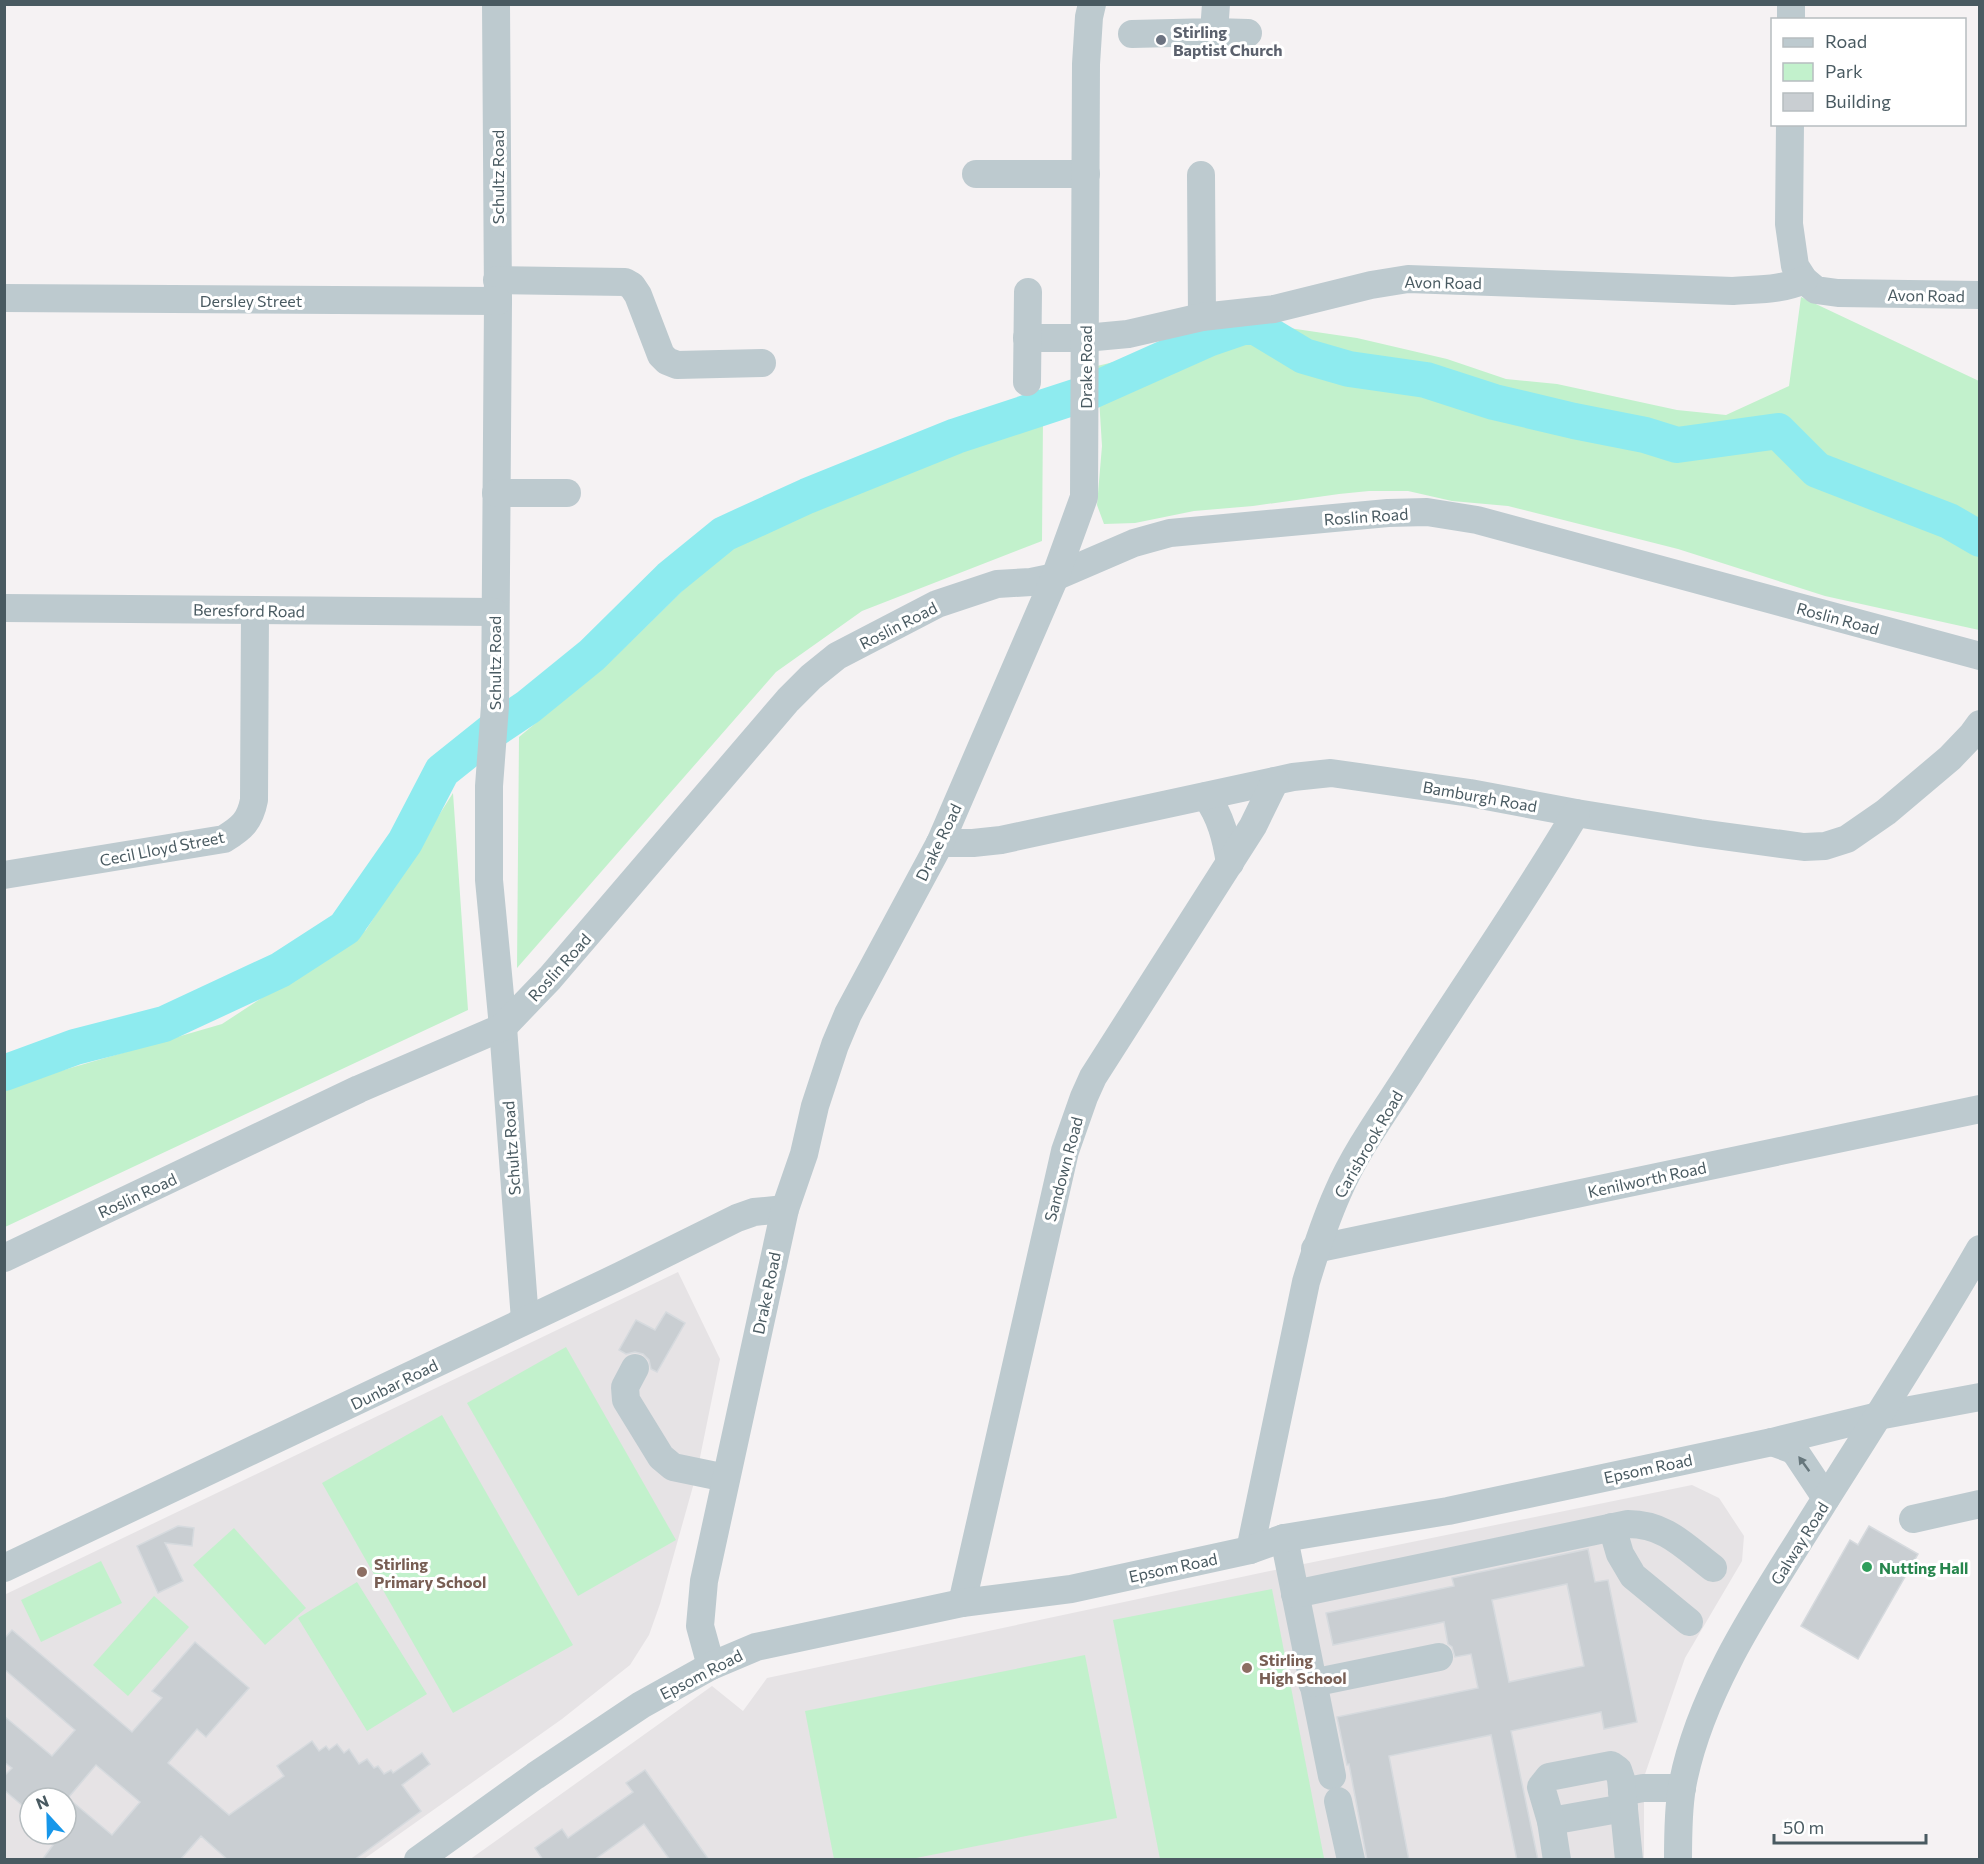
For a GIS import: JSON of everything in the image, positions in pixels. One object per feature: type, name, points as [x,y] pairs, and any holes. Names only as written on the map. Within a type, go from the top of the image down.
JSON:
[{"type":"street","name":"Schultz Road","points":[[496,4],[495,706],[489,786],[489,880],[503,1027],[525,1320]]},
{"type":"street","name":"Drake Road","points":[[711,1666],[700,1626],[704,1581],[784,1209],[804,1154],[815,1106],[848,1014],[940,843],[1055,577],[1084,497],[1086,64],[1092,4]]},
{"type":"street","points":[[1132,34],[1215,18],[1248,33]]},
{"type":"street","points":[[1790,126],[1788,224],[1799,273]]},
{"type":"street","points":[[976,174],[1086,174]]},
{"type":"street","points":[[1201,175],[1202,317]]},
{"type":"street","name":"Avon Road","points":[[1027,338],[1085,338],[1128,334],[1202,317],[1274,309],[1371,285],[1408,279],[1733,291],[1791,286],[1799,273],[1816,290],[1838,293],[1980,295]]},
{"type":"street","name":"Dersley Street","points":[[4,298],[497,291],[625,282],[632,286],[638,295],[661,355],[667,361],[677,365],[762,363]]},
{"type":"street","points":[[1027,382],[1028,292]]},
{"type":"street","points":[[496,493],[567,493]]},
{"type":"street","name":"Roslin Road","points":[[4,1258],[359,1089],[503,1027],[550,978],[788,700],[811,677],[837,656],[937,604],[997,584],[1031,582],[1055,577],[1134,543],[1170,534],[1344,517],[1427,512],[1477,520],[1980,656]]},
{"type":"street","name":"Beresford Road","points":[[4,608],[494,612]]},
{"type":"street","name":"Cecil Lloyd Street","points":[[4,875],[224,839],[245,823],[251,815],[254,800],[255,610]]},
{"type":"street","name":"Bamburgh Road","points":[[940,843],[1001,840],[1275,781],[1331,773],[1470,793],[1576,813],[1804,848],[1825,846],[1847,839],[1886,812],[1950,758],[1980,724]]},
{"type":"street","name":"Sandown Road","points":[[962,1603],[1065,1150],[1075,1119],[1093,1077],[1110,1048],[1253,826],[1275,781]]},
{"type":"street","points":[[1206,796],[1224,830],[1230,863]]},
{"type":"street","name":"Carisbrook Road","points":[[1250,1551],[1303,1294],[1316,1249],[1338,1190],[1365,1142],[1426,1046],[1539,877],[1576,813]]},
{"type":"street","name":"Kenilworth Road","points":[[1316,1249],[1980,1109]]},
{"type":"street","name":"Dunbar Road","points":[[4,1568],[273,1442],[737,1218],[754,1212],[784,1209]]},
{"type":"street","name":"Galway Road","points":[[1678,1860],[1682,1788],[1692,1749],[1711,1694],[1735,1648],[1980,1250]]},
{"type":"street","points":[[635,1368],[625,1387],[626,1401],[661,1457],[673,1467],[726,1478]]},
{"type":"street","name":"Epsom Road","points":[[418,1860],[535,1776],[641,1705],[711,1666],[756,1647],[962,1603],[1071,1588],[1250,1551],[1284,1538],[1448,1511],[1772,1442],[1878,1416],[1980,1397]]},
{"type":"street","points":[[1772,1442],[1796,1453],[1827,1498]]},
{"type":"street","points":[[1913,1519],[1980,1504]]},
{"type":"street","points":[[1295,1594],[1612,1527],[1638,1524],[1664,1530],[1713,1568]]},
{"type":"street","points":[[1612,1527],[1620,1554],[1633,1576],[1689,1622]]},
{"type":"street","points":[[1284,1538],[1312,1683],[1351,1860]]},
{"type":"street","points":[[1312,1683],[1438,1657]]},
{"type":"street","points":[[1557,1860],[1551,1821],[1541,1787],[1549,1777],[1611,1765],[1618,1770],[1621,1779],[1626,1859]]},
{"type":"street","points":[[1551,1821],[1623,1800],[1643,1788],[1682,1788]]},
{"type":"shaded area","name":"Stirling Primary School","points":[[678,1272],[720,1359],[697,1472],[660,1604],[649,1635],[630,1665],[562,1719],[364,1859],[5,1859],[4,1595]]},
{"type":"shaded area","name":"Stirling High School","points":[[1692,1485],[1719,1498],[1744,1536],[1742,1561],[1685,1658],[1644,1777],[1644,1859],[469,1860],[712,1686],[743,1711],[767,1678],[1289,1567]]},
{"type":"green space","points":[[1801,297],[1979,381],[1979,630],[1825,596],[1678,549],[1508,506],[1452,501],[1408,491],[1339,494],[1253,506],[1194,511],[1135,523],[1104,524],[1097,505],[1102,446],[1097,366],[1118,361],[1166,340],[1207,328],[1266,321],[1289,328],[1357,338],[1447,359],[1506,379],[1557,384],[1677,410],[1726,415],[1789,386]]},
{"type":"green space","points":[[1043,417],[1042,541],[862,611],[776,672],[517,968],[519,737],[613,659],[742,532]]},
{"type":"green space","points":[[453,793],[468,1010],[5,1227],[5,1087],[222,1024],[366,930]]},
{"type":"green space","points":[[566,1347],[676,1540],[578,1596],[467,1403]]},
{"type":"green space","points":[[442,1415],[573,1645],[453,1713],[322,1483]]},
{"type":"green space","points":[[234,1528],[306,1608],[265,1645],[193,1565]]},
{"type":"green space","points":[[101,1561],[122,1603],[41,1642],[21,1600]]},
{"type":"green space","points":[[357,1582],[427,1694],[367,1731],[298,1618]]},
{"type":"green space","points":[[1272,1589],[1324,1858],[1160,1859],[1113,1620]]},
{"type":"green space","points":[[154,1596],[189,1627],[128,1696],[93,1665]]},
{"type":"green space","points":[[1085,1655],[1117,1818],[911,1859],[834,1859],[805,1711]]},
{"type":"building","points":[[666,1312],[685,1323],[657,1372],[651,1369],[649,1360],[643,1354],[635,1352],[626,1354],[619,1350],[636,1320],[655,1330]]},
{"type":"building","points":[[178,1526],[194,1528],[192,1546],[165,1543],[183,1581],[158,1593],[137,1546]]},
{"type":"building","points":[[1869,1526],[1918,1554],[1858,1659],[1801,1626],[1850,1540],[1858,1545]]},
{"type":"building","points":[[1588,1549],[1595,1582],[1608,1580],[1637,1722],[1604,1729],[1601,1712],[1511,1731],[1538,1860],[1517,1860],[1491,1735],[1389,1756],[1409,1860],[1367,1860],[1349,1764],[1347,1765],[1337,1717],[1478,1688],[1471,1654],[1455,1657],[1452,1647],[1448,1644],[1444,1622],[1333,1645],[1326,1613],[1454,1586],[1452,1578]],"holes":[[[1567,1584],[1584,1666],[1509,1682],[1492,1600]]]},
{"type":"building","points":[[12,1630],[132,1732],[162,1698],[152,1691],[195,1642],[249,1688],[206,1737],[197,1729],[168,1763],[229,1815],[284,1776],[277,1766],[312,1741],[319,1751],[326,1746],[329,1750],[337,1744],[344,1753],[349,1749],[359,1764],[367,1759],[374,1768],[378,1766],[384,1774],[391,1770],[393,1773],[422,1753],[430,1764],[402,1785],[421,1811],[354,1860],[228,1860],[201,1836],[180,1860],[42,1860],[52,1846],[78,1846],[78,1806],[112,1835],[140,1802],[96,1765],[78,1786],[18,1786],[18,1802],[4,1790],[4,1776],[12,1768],[4,1762],[4,1716],[52,1756],[75,1730],[4,1669],[4,1639]]},
{"type":"building","points":[[645,1770],[709,1860],[670,1860],[644,1824],[594,1860],[543,1860],[535,1848],[562,1829],[568,1838],[633,1792],[626,1783]]},
{"type":"waterway","points":[[4,1073],[75,1047],[164,1024],[280,970],[345,928],[405,842],[442,771],[492,731],[528,707],[592,655],[670,578],[724,534],[807,496],[956,436],[1087,393],[1208,339],[1243,327],[1256,327],[1304,356],[1349,369],[1426,380],[1494,402],[1645,435],[1677,445],[1778,431],[1817,470],[1949,521],[1980,539]]},
{"type":"place","name":"Stirling Baptist Church","points":[[1161,40]]},
{"type":"place","name":"Nutting Hall","points":[[1867,1567]]},
{"type":"place","name":"Stirling Primary School","points":[[362,1572]]},
{"type":"place","name":"Stirling High School","points":[[1247,1668]]}]
